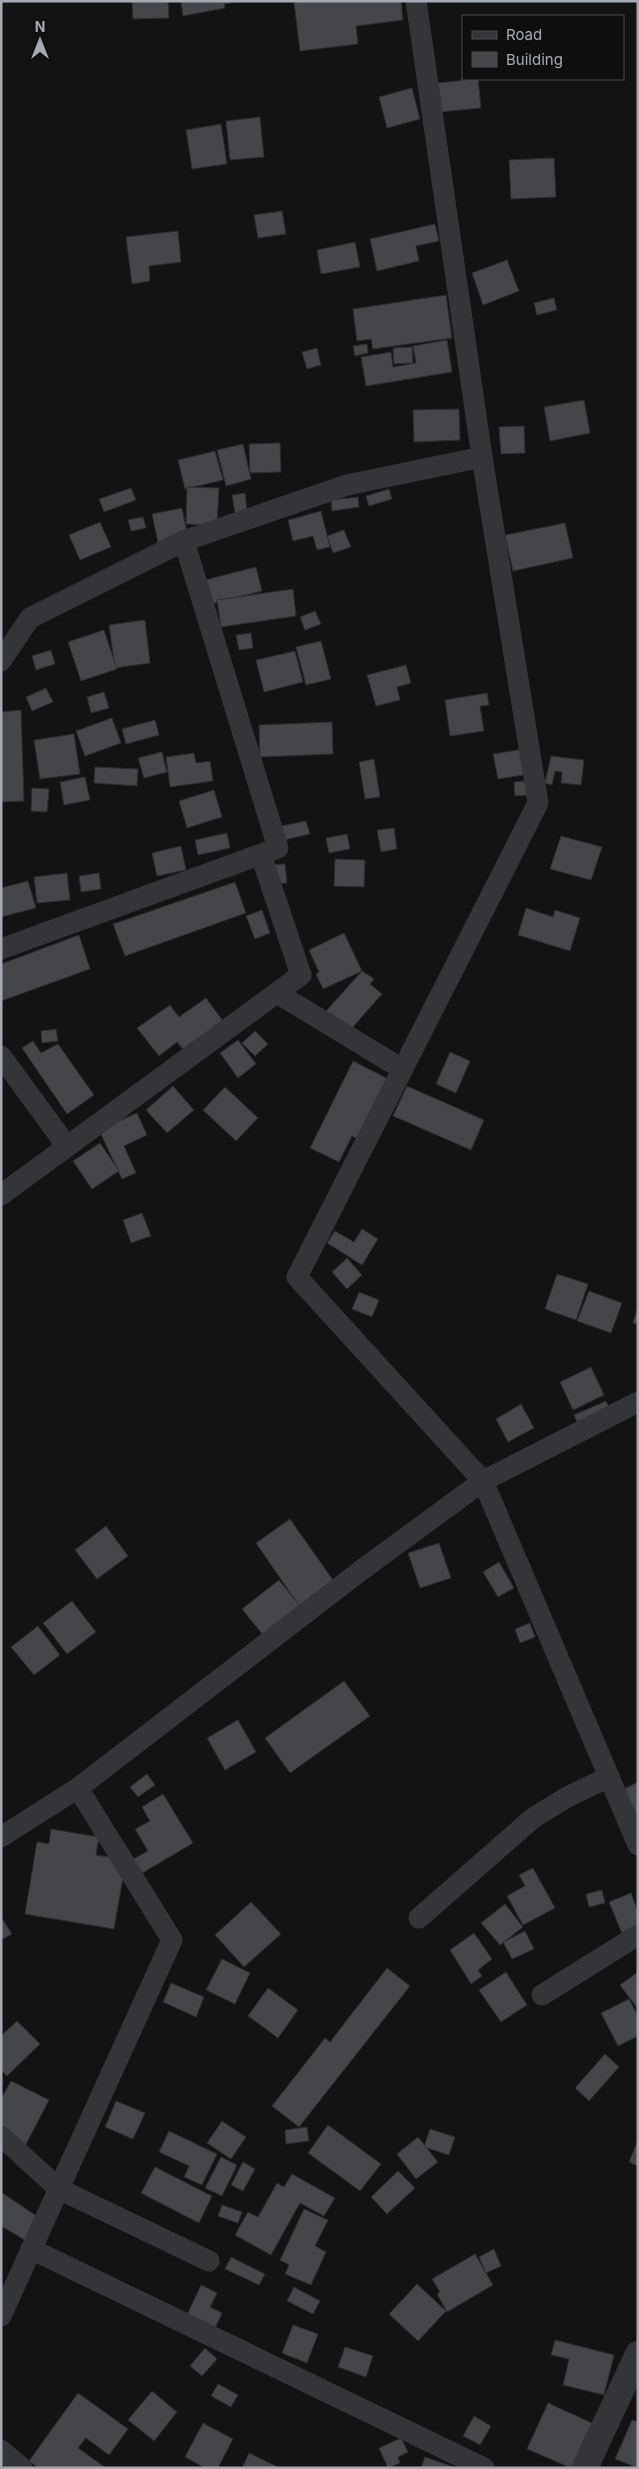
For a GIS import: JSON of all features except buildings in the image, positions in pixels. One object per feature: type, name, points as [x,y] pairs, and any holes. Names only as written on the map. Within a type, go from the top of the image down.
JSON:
[{"type":"street","points":[[416,1],[482,457],[538,803],[297,1277],[483,1481],[638,1845]]},
{"type":"street","points":[[1,661],[30,618],[184,541],[347,485],[482,457]]},
{"type":"street","points":[[1,949],[278,848],[184,541]]},
{"type":"street","points":[[1,1195],[66,1145],[301,975],[261,854]]},
{"type":"street","points":[[277,993],[402,1069]]},
{"type":"street","points":[[1,1056],[66,1145]]},
{"type":"street","points":[[1,1837],[78,1788],[363,1569],[483,1481],[638,1402]]},
{"type":"street","points":[[419,1918],[534,1818],[569,1796],[608,1777]]},
{"type":"street","points":[[1,2316],[172,1940],[78,1788]]},
{"type":"street","points":[[542,1995],[638,1935]]},
{"type":"street","points":[[1,2136],[59,2188],[209,2261]]},
{"type":"street","points":[[31,2250],[484,2468]]},
{"type":"street","points":[[584,2468],[638,2354]]},
{"type":"street","points":[[1,2450],[22,2468]]}]
